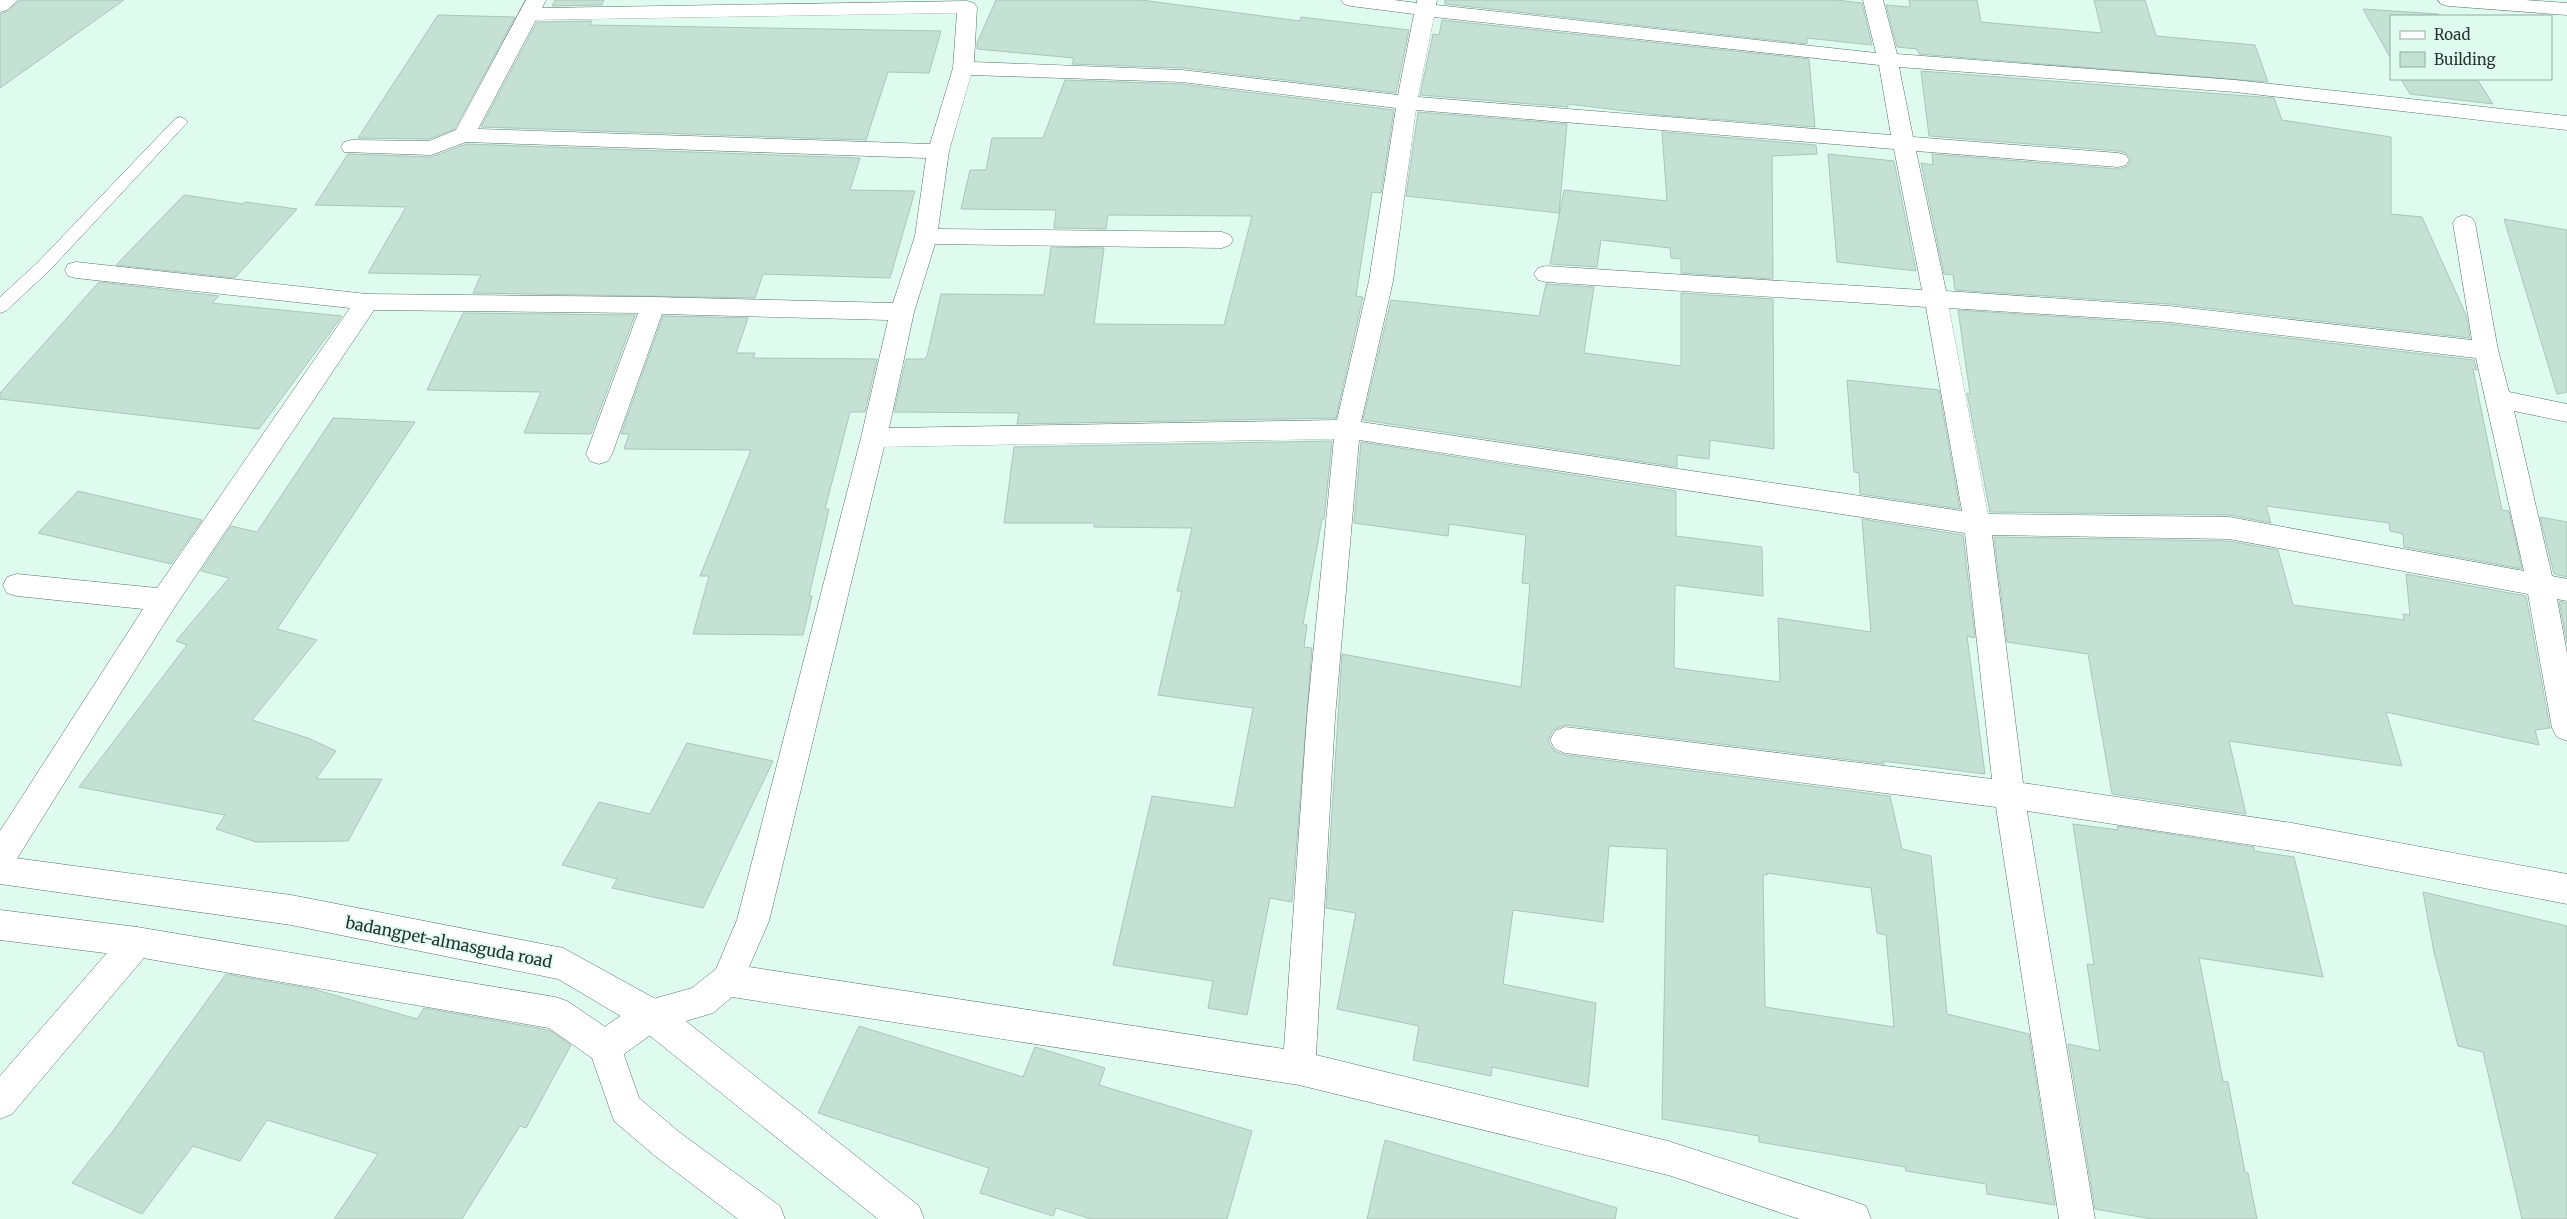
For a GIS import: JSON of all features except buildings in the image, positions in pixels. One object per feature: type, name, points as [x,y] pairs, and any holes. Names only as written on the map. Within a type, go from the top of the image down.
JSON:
[{"type":"street","points":[[0,6],[8,0]]},
{"type":"street","points":[[1351,0],[1426,5],[1888,60],[2235,86],[2567,124]]},
{"type":"street","points":[[1873,0],[1888,60],[1936,299],[1977,524],[2009,796],[2077,1219]]},
{"type":"street","points":[[2448,0],[2567,9]]},
{"type":"street","points":[[464,134],[532,7],[969,4],[963,68],[938,151],[926,236],[902,312],[874,438],[752,921],[727,980],[701,1002],[651,1015],[605,1047]]},
{"type":"street","points":[[1299,1068],[1321,717],[1347,429],[1381,281],[1407,103],[1426,5]]},
{"type":"street","points":[[963,68],[1182,76],[1407,103],[2118,160]]},
{"type":"street","points":[[352,147],[431,148],[464,134],[938,151]]},
{"type":"street","points":[[2464,224],[2486,350],[2499,399],[2540,583],[2567,728]]},
{"type":"street","points":[[926,236],[1222,240]]},
{"type":"street","points":[[76,270],[367,302],[653,305],[902,312]]},
{"type":"street","points":[[1546,274],[2169,314],[2486,350]]},
{"type":"street","points":[[0,858],[164,600],[367,302]]},
{"type":"street","points":[[599,454],[653,305]]},
{"type":"street","points":[[2499,399],[2567,413]]},
{"type":"street","points":[[874,438],[1347,429],[1977,524],[2229,528],[2540,583],[2567,590]]},
{"type":"street","points":[[17,585],[164,600]]},
{"type":"street","points":[[1565,740],[2009,796],[2292,837],[2567,888]]},
{"type":"street","name":"badangpet-almasguda road","points":[[0,870],[291,910],[563,964],[651,1015],[906,1219]]},
{"type":"street","points":[[0,925],[137,942],[555,1013],[605,1047],[626,1108],[667,1144],[767,1219]]},
{"type":"street","points":[[0,1102],[137,942]]},
{"type":"street","points":[[727,980],[1299,1068],[1668,1158],[1854,1219]]},
{"type":"lane","points":[[0,307],[44,266],[180,122]]},
{"type":"lane","points":[[44,266],[76,270]]}]
